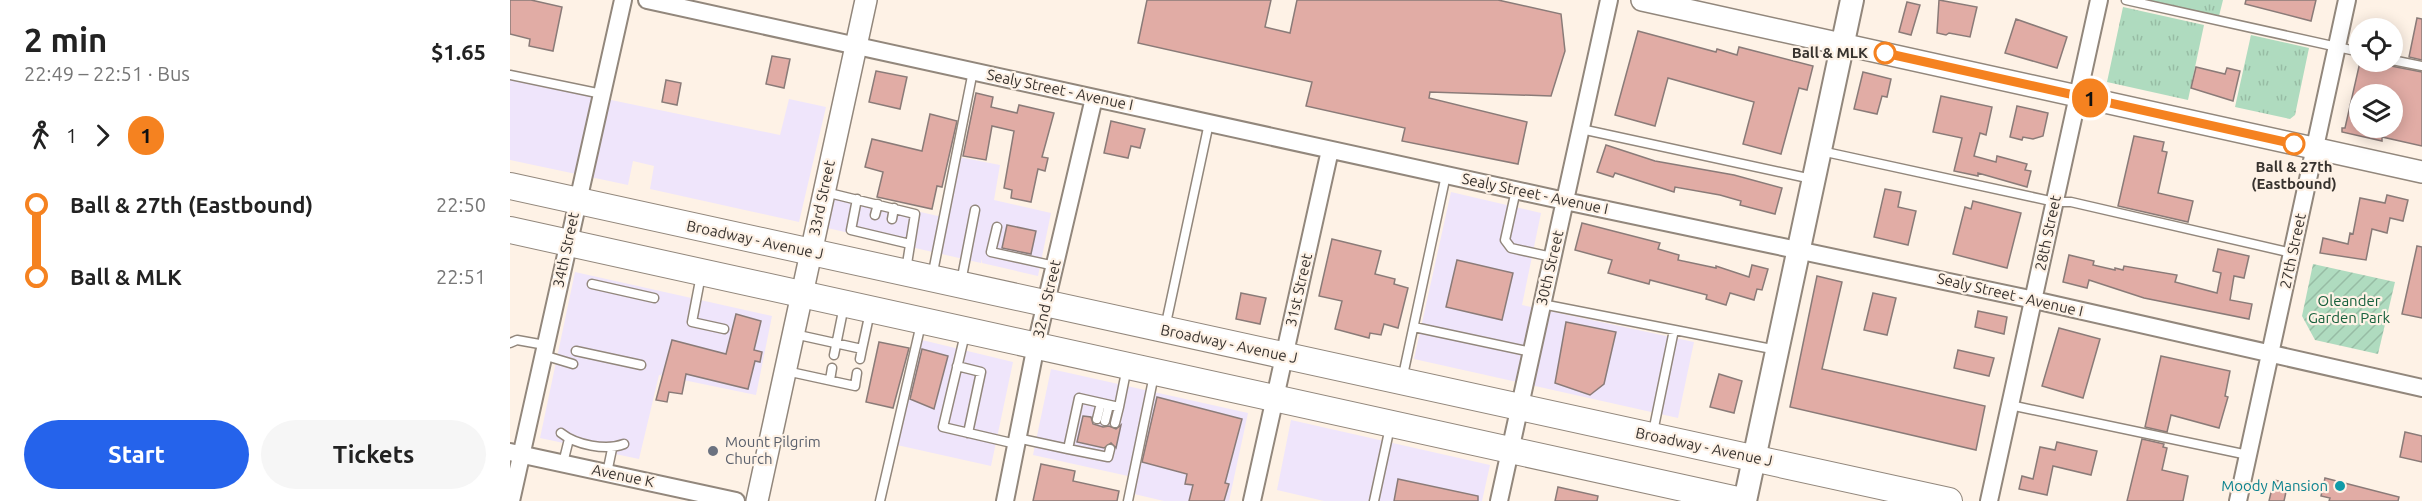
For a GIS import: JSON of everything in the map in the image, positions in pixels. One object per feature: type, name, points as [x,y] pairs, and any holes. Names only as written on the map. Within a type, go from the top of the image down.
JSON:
[{"type":"main road","points":[[510,230],[1744,501],[1852,0]]},
{"type":"main road","name":"Broadway - Avenue J","points":[[510,186],[1949,501]]},
{"type":"street","name":"34th Street","points":[[511,501],[516,453],[544,350],[622,0]]},
{"type":"street","name":"Sealy Street - Avenue I","points":[[647,0],[1565,201],[2034,300],[2422,388]]},
{"type":"street","name":"33rd Street","points":[[757,501],[866,0]]},
{"type":"street","name":"30th Street","points":[[1499,501],[1609,0]]},
{"type":"street","points":[[1642,0],[2422,172]]},
{"type":"street","name":"28th Street","points":[[1989,501],[2099,0]]},
{"type":"street","name":"27th Street","points":[[2238,501],[2347,0]]},
{"type":"street","name":"32nd Street","points":[[1005,501],[1036,345],[1094,98]]},
{"type":"street","name":"31st Street","points":[[1252,501],[1330,150]]},
{"type":"street","name":"Avenue K","points":[[516,453],[736,501]]},
{"type":"lane","points":[[2126,0],[2349,50]]},
{"type":"lane","points":[[2403,62],[2422,66]]},
{"type":"lane","points":[[931,279],[973,71]]},
{"type":"lane","points":[[510,75],[602,94]]},
{"type":"lane","points":[[1165,330],[1209,123]]},
{"type":"lane","points":[[1581,129],[1812,180]]},
{"type":"lane","points":[[1819,150],[2055,202],[2071,202],[2292,253]]},
{"type":"lane","points":[[1402,382],[1446,175]]},
{"type":"lane","points":[[1516,190],[1505,240],[1511,248],[1552,256]]},
{"type":"lane","points":[[824,191],[915,214],[905,273]]},
{"type":"lane","points":[[857,199],[851,230],[889,237],[910,244]]},
{"type":"lane","points":[[875,215],[878,204]]},
{"type":"lane","points":[[892,219],[894,208]]},
{"type":"lane","points":[[961,285],[975,210]]},
{"type":"lane","points":[[997,227],[991,252],[1055,266]]},
{"type":"lane","points":[[702,272],[692,322],[724,328]]},
{"type":"lane","points":[[592,284],[654,298]]},
{"type":"lane","points":[[834,355],[844,303]]},
{"type":"lane","points":[[1542,304],[1777,350]]},
{"type":"lane","points":[[860,359],[871,309]]},
{"type":"lane","points":[[880,501],[922,320]]},
{"type":"lane","points":[[1414,327],[1531,352]]},
{"type":"lane","points":[[966,330],[943,427],[1068,449],[1095,450],[1108,458],[1110,449]]},
{"type":"lane","points":[[1653,436],[1674,330]]},
{"type":"lane","points":[[794,333],[862,349]]},
{"type":"lane","points":[[510,343],[517,340],[573,364]]},
{"type":"lane","points":[[576,351],[641,365]]},
{"type":"lane","points":[[957,366],[981,372],[968,433]]},
{"type":"lane","points":[[1115,423],[1128,366]]},
{"type":"lane","points":[[830,380],[832,368]]},
{"type":"lane","points":[[785,371],[855,386],[857,373]]},
{"type":"lane","points":[[1128,501],[1155,372]]},
{"type":"lane","points":[[1068,449],[1079,398],[1119,407]]},
{"type":"lane","points":[[1101,420],[1105,404]]},
{"type":"lane","points":[[2010,405],[2248,455]]},
{"type":"lane","points":[[1374,501],[1391,423]]},
{"type":"lane","points":[[561,433],[568,439],[612,449],[624,444]]},
{"type":"lane","points":[[563,463],[568,439]]},
{"type":"lane","points":[[607,473],[612,449]]},
{"type":"shaded area","points":[[510,79],[780,135],[789,99],[826,107],[799,222],[650,189],[654,166],[633,161],[628,185],[510,160]]},
{"type":"shaded area","points":[[959,157],[1000,165],[994,200],[1051,213],[1038,276],[982,263],[982,259],[981,263],[823,227],[831,192],[947,218]]},
{"type":"shaded area","points":[[1451,192],[1541,213],[1522,305],[1694,342],[1678,418],[1414,359]]},
{"type":"shaded area","points":[[575,272],[772,316],[756,395],[659,375],[639,459],[540,438]]},
{"type":"shaded area","points":[[922,340],[1013,362],[991,466],[897,445]]},
{"type":"shaded area","points":[[1051,369],[1248,413],[1229,501],[1164,501],[1134,494],[1137,478],[1033,455]]},
{"type":"shaded area","points":[[1291,420],[1490,465],[1482,501],[1324,501],[1277,490]]},
{"type":"green space","points":[[2146,0],[2223,0],[2219,16]]},
{"type":"green space","points":[[2123,7],[2204,25],[2188,100],[2107,82]]},
{"type":"green space","points":[[2251,35],[2309,48],[2295,115],[2290,119],[2235,107]]},
{"type":"green space","name":"Oleander Garden Park","points":[[2313,264],[2395,282],[2378,354],[2315,340],[2302,316]]},
{"type":"building","points":[[510,0],[531,0],[562,7],[553,51],[529,46],[530,39],[510,34]]},
{"type":"building","points":[[1147,0],[1271,0],[1265,27],[1290,33],[1297,0],[1498,0],[1561,14],[1565,51],[1551,96],[1430,92],[1429,98],[1527,122],[1518,164],[1402,141],[1405,128],[1306,106],[1312,82],[1138,43]]},
{"type":"building","points":[[1939,0],[1977,7],[1970,37],[1937,33]]},
{"type":"building","points":[[2246,0],[2316,0],[2311,21],[2245,4]]},
{"type":"building","points":[[1907,2],[1920,5],[1911,35],[1899,32]]},
{"type":"building","points":[[2417,18],[2422,19],[2422,60],[2409,57]]},
{"type":"building","points":[[2016,19],[2067,37],[2057,68],[2005,53]]},
{"type":"building","points":[[1638,31],[1716,52],[1717,49],[1737,55],[1739,47],[1813,66],[1807,90],[1799,88],[1781,154],[1743,144],[1754,102],[1668,78],[1655,126],[1615,115]]},
{"type":"building","points":[[772,56],[790,59],[784,88],[766,84]]},
{"type":"building","points":[[2196,67],[2225,74],[2227,68],[2240,71],[2233,101],[2191,88]]},
{"type":"building","points":[[2403,68],[2422,72],[2422,146],[2386,138],[2403,138],[2403,84],[2355,84],[2358,72],[2403,72]]},
{"type":"building","points":[[876,71],[907,77],[900,109],[869,102]]},
{"type":"building","points":[[1863,72],[1891,79],[1887,97],[1882,96],[1877,114],[1854,109]]},
{"type":"building","points":[[666,80],[681,83],[677,105],[662,102]]},
{"type":"building","points":[[976,93],[993,97],[991,107],[1017,113],[1019,105],[1054,113],[1042,157],[1048,158],[1045,171],[1038,169],[1031,202],[1011,198],[1012,190],[1004,188],[1014,131],[992,126],[986,160],[963,156]]},
{"type":"building","points":[[1941,96],[1992,107],[1986,135],[1980,133],[1974,156],[1996,162],[1997,156],[2027,164],[2025,170],[2031,171],[2027,187],[1978,173],[1978,176],[1954,171],[1962,138],[1933,132]]},
{"type":"building","points":[[2017,106],[2048,113],[2043,136],[2033,139],[2023,137],[2022,140],[2010,137]]},
{"type":"building","points":[[2349,110],[2349,134],[2342,132],[2342,128],[2345,128]]},
{"type":"building","points":[[930,114],[957,121],[942,187],[937,186],[932,209],[877,197],[883,172],[865,167],[872,139],[922,151]]},
{"type":"building","points":[[1111,121],[1145,129],[1140,148],[1131,146],[1128,158],[1104,153]]},
{"type":"building","points":[[2134,136],[2164,142],[2162,151],[2167,152],[2158,193],[2193,201],[2188,222],[2118,206]]},
{"type":"building","points":[[1606,145],[1655,161],[1734,175],[1782,188],[1775,214],[1740,205],[1741,201],[1720,195],[1675,187],[1674,192],[1615,173],[1613,177],[1597,172]]},
{"type":"building","points":[[1885,189],[1901,192],[1898,207],[1916,211],[1908,245],[1874,237]]},
{"type":"building","points":[[2387,195],[2408,200],[2403,221],[2390,218],[2387,233],[2372,229],[2366,260],[2320,253],[2323,238],[2348,244],[2350,233],[2353,234],[2360,198],[2385,203]]},
{"type":"building","points":[[1973,201],[2021,213],[2007,268],[1953,254],[1965,207],[1971,209]]},
{"type":"building","points":[[1582,223],[1660,243],[1658,249],[1679,255],[1678,260],[1716,268],[1716,266],[1749,277],[1752,265],[1768,269],[1762,290],[1757,289],[1754,300],[1730,293],[1726,305],[1706,299],[1707,295],[1650,280],[1649,284],[1608,273],[1612,260],[1575,250]]},
{"type":"building","points":[[1007,225],[1036,231],[1031,254],[1002,248]]},
{"type":"building","points":[[1332,239],[1381,251],[1375,274],[1395,279],[1394,284],[1408,288],[1398,328],[1384,324],[1381,335],[1370,333],[1369,338],[1335,329],[1342,301],[1319,296]]},
{"type":"building","points":[[2417,246],[2422,247],[2422,318],[2402,314]]},
{"type":"building","points":[[2218,249],[2249,256],[2244,278],[2234,276],[2230,300],[2252,304],[2249,319],[2144,298],[2089,280],[2087,288],[2063,282],[2069,255],[2094,261],[2093,265],[2115,270],[2115,268],[2123,270],[2124,266],[2177,275],[2175,282],[2217,293],[2221,273],[2213,271]]},
{"type":"building","points":[[1457,260],[1513,273],[1502,320],[1446,307]]},
{"type":"building","points":[[1817,276],[1842,282],[1822,369],[1985,406],[1976,450],[1790,407]]},
{"type":"building","points":[[1241,293],[1266,298],[1260,324],[1236,319]]},
{"type":"building","points":[[1873,293],[1896,298],[1887,335],[1864,330]]},
{"type":"building","points":[[1978,311],[2007,317],[2004,334],[1975,327]]},
{"type":"building","points":[[736,314],[761,321],[754,350],[762,352],[760,362],[755,361],[748,389],[686,374],[682,394],[669,392],[667,402],[656,400],[672,340],[726,354]]},
{"type":"building","points":[[1566,322],[1616,332],[1604,384],[1590,395],[1555,383]]},
{"type":"building","points":[[2059,328],[2100,339],[2083,398],[2042,386]]},
{"type":"building","points":[[879,342],[909,348],[893,408],[866,402]]},
{"type":"building","points":[[922,349],[948,356],[934,409],[910,399]]},
{"type":"building","points":[[1958,350],[1994,358],[1989,376],[1954,368]]},
{"type":"building","points":[[2161,356],[2230,371],[2225,396],[2228,397],[2219,428],[2171,415],[2167,432],[2145,427]]},
{"type":"building","points":[[1719,374],[1742,381],[1734,413],[1710,407]]},
{"type":"building","points":[[1157,397],[1242,419],[1225,483],[1229,484],[1224,501],[1189,501],[1193,485],[1185,484],[1187,474],[1142,462]]},
{"type":"building","points":[[1083,416],[1091,417],[1093,424],[1103,427],[1109,426],[1116,429],[1121,425],[1116,448],[1111,443],[1104,448],[1077,442]]},
{"type":"building","points":[[2405,432],[2422,436],[2422,462],[2400,457]]},
{"type":"building","points":[[2142,439],[2164,444],[2163,447],[2167,448],[2162,470],[2188,476],[2183,501],[2127,501]]},
{"type":"building","points":[[2057,442],[2097,451],[2091,475],[2053,466],[2047,495],[2019,489],[2022,476],[2033,479],[2040,447],[2055,450]]},
{"type":"building","points":[[1041,464],[1075,471],[1073,481],[1119,491],[1117,501],[1033,501]]},
{"type":"building","name":"Moody Mansion","points":[[2325,478],[2399,497],[2398,501],[2329,501],[2330,498],[2321,496]]},
{"type":"building","points":[[1398,479],[1478,496],[1478,501],[1394,501]]},
{"type":"building","points":[[2274,480],[2288,483],[2284,501],[2269,501]]},
{"type":"building","points":[[1558,487],[1598,496],[1597,501],[1555,501]]},
{"type":"bus line","name":"1","points":[[1885,53],[2294,144]]},
{"type":"place","name":"Ball & MLK","points":[[1885,53]]},
{"type":"place","name":"Ball & 27th (Eastbound)","points":[[2294,144]]},
{"type":"place","name":"Mount Pilgrim Church","points":[[713,451]]},
{"type":"place","name":"Moody Mansion","points":[[2340,486]]}]
